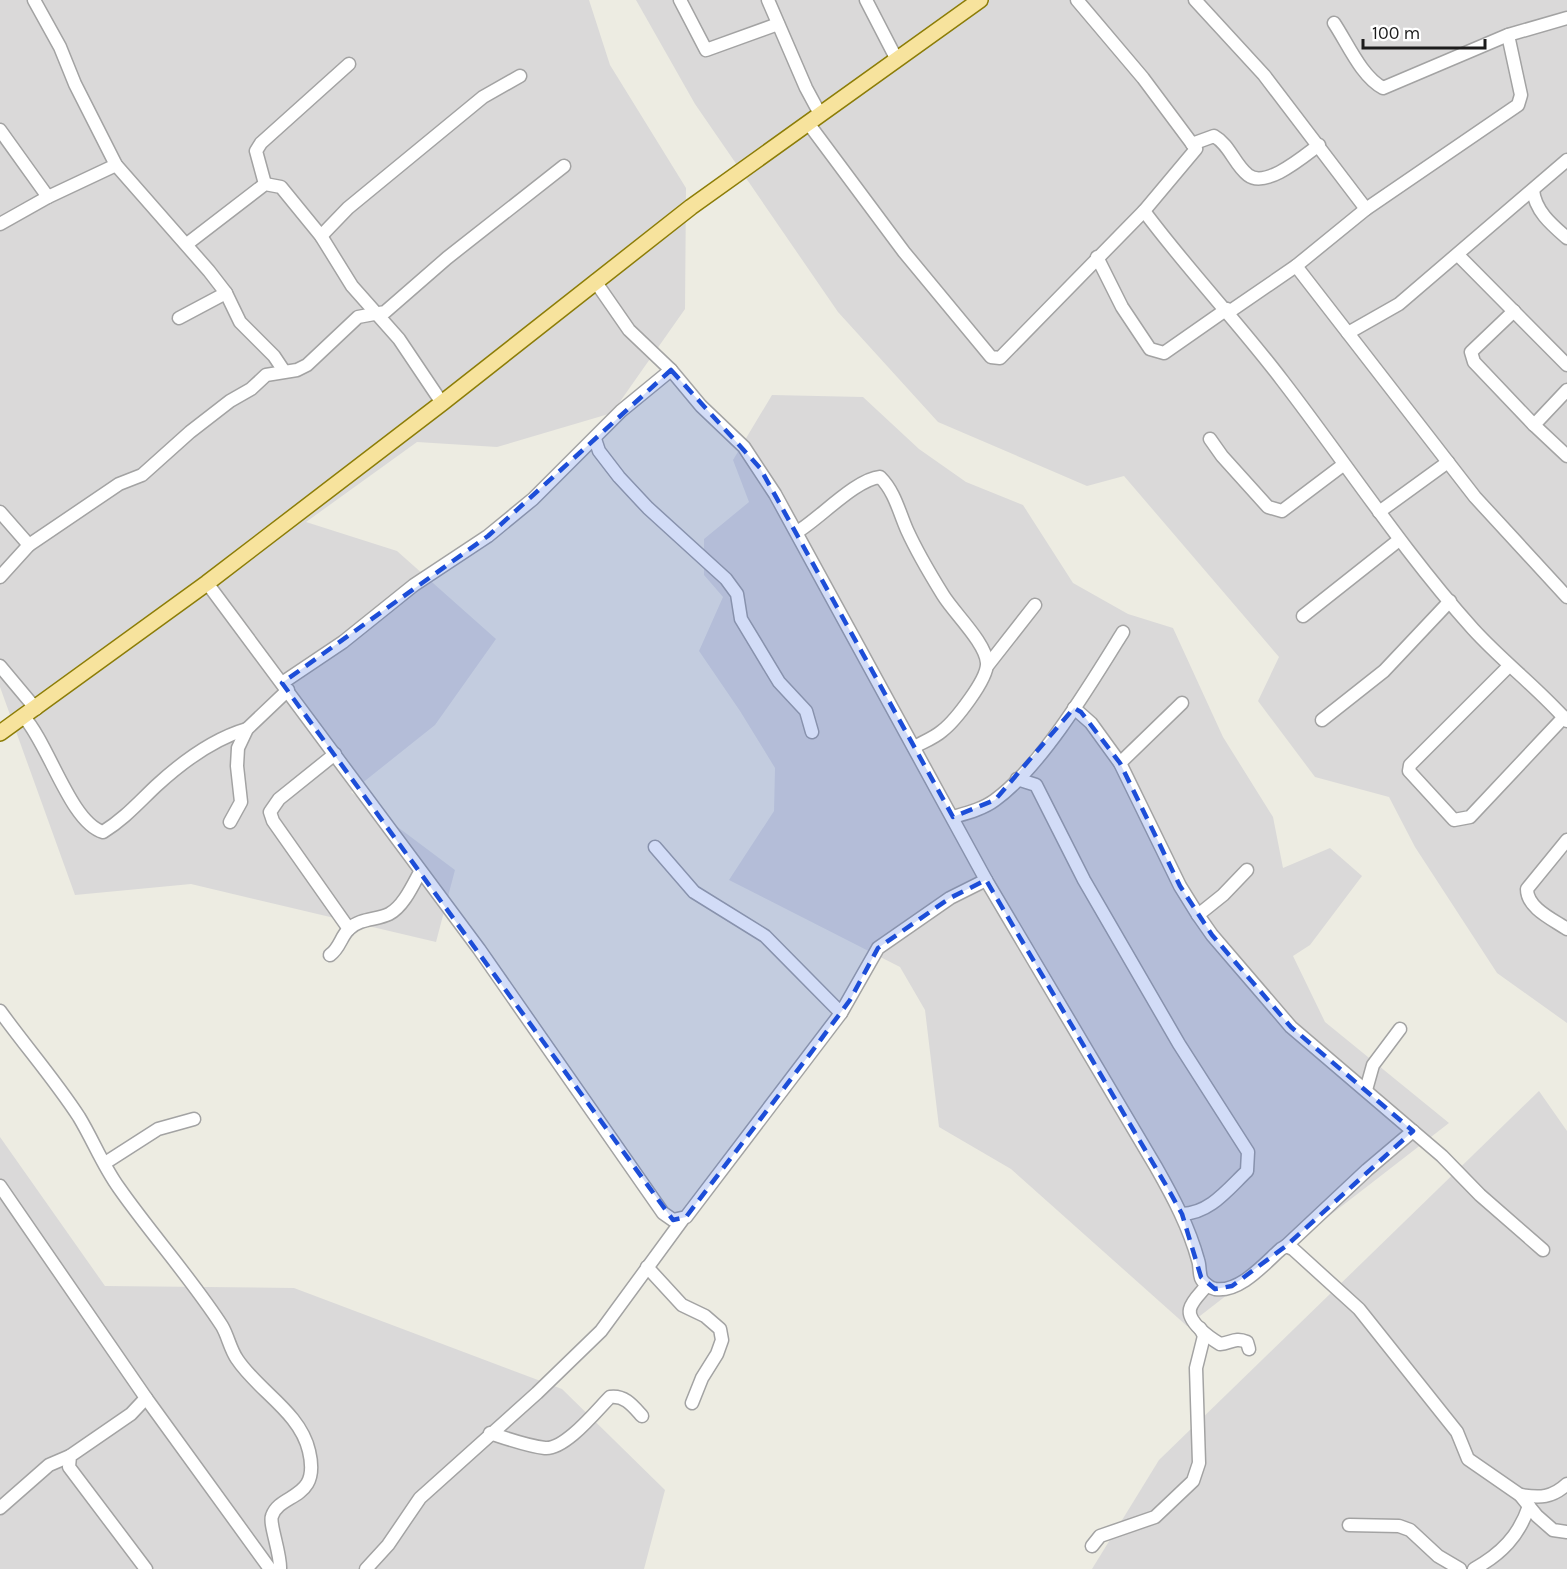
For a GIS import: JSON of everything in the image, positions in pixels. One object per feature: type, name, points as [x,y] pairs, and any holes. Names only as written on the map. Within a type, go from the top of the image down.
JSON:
[{"type":"main road","points":[[0,733],[207,583],[442,404],[691,207],[980,0]]},
{"type":"street","points":[[34,0],[60,47],[75,84],[116,165],[187,244],[226,293],[240,322],[255,335],[284,371]]},
{"type":"street","points":[[680,0],[706,50],[778,24]]},
{"type":"street","points":[[768,0],[806,88],[814,118],[904,252],[991,357],[1000,358],[1144,211],[1196,149],[1143,78],[1077,0]]},
{"type":"street","points":[[866,0],[897,60]]},
{"type":"street","points":[[1195,0],[1264,75],[1366,209]]},
{"type":"street","points":[[1334,23],[1375,84],[1383,88],[1508,35],[1567,18]]},
{"type":"street","points":[[1097,257],[1122,307],[1150,349],[1156,353],[1164,353],[1296,266],[1366,209],[1518,105],[1521,95],[1508,35]]},
{"type":"street","points":[[265,184],[256,151],[261,143],[349,64]]},
{"type":"street","points":[[321,236],[348,208],[483,97],[520,76]]},
{"type":"street","points":[[0,130],[48,197]]},
{"type":"street","points":[[1192,144],[1214,136],[1221,140],[1248,176],[1259,178],[1272,177],[1319,146]]},
{"type":"street","points":[[1348,333],[1399,304],[1567,160]]},
{"type":"street","points":[[0,224],[48,197],[116,165]]},
{"type":"street","points":[[0,577],[29,545],[119,484],[142,475],[190,432],[230,401],[251,389],[266,375],[297,370],[307,365],[358,317],[385,312],[447,258],[564,166]]},
{"type":"street","points":[[187,244],[265,184],[281,187],[321,236],[352,286],[399,339],[442,404]]},
{"type":"street","points":[[1533,190],[1538,208],[1557,231],[1567,238]]},
{"type":"street","points":[[1144,211],[1228,310],[1400,540],[1450,601],[1509,666],[1549,700],[1566,719],[1470,817],[1454,820],[1409,771],[1410,765],[1509,666]]},
{"type":"street","points":[[1458,255],[1567,365]]},
{"type":"street","points":[[1296,266],[1475,497],[1567,597]]},
{"type":"street","points":[[595,281],[628,330],[671,370],[700,406],[744,447],[797,532],[986,880],[1156,1167],[1182,1215],[1198,1260],[1201,1277],[1207,1285],[1215,1289],[1232,1286],[1246,1279],[1286,1246],[1366,1170],[1413,1131]]},
{"type":"street","points":[[179,318],[226,293]]},
{"type":"street","points":[[1514,312],[1471,352],[1474,362],[1567,456]]},
{"type":"street","points":[[230,822],[241,802],[237,766],[238,748],[247,729],[285,686],[414,585],[488,536],[533,499],[627,406],[671,370]]},
{"type":"street","points":[[1534,425],[1567,390]]},
{"type":"street","points":[[595,439],[599,451],[648,508],[726,579],[737,594],[741,619],[779,682],[806,711],[812,732]]},
{"type":"street","points":[[1210,440],[1268,507],[1276,510],[1282,510],[1343,465]]},
{"type":"street","points":[[1379,512],[1448,462]]},
{"type":"street","points":[[797,532],[845,495],[872,478],[880,477],[890,489],[907,530],[939,589],[968,630],[980,642],[988,665]]},
{"type":"street","points":[[0,512],[29,545]]},
{"type":"street","points":[[1303,616],[1400,540]]},
{"type":"street","points":[[207,583],[486,958],[663,1213],[672,1220],[683,1219]]},
{"type":"street","points":[[1322,720],[1384,670],[1450,601]]},
{"type":"street","points":[[914,747],[941,733],[954,721],[983,677],[988,665],[1035,605]]},
{"type":"street","points":[[953,817],[995,800],[1017,779],[1074,708],[1123,632]]},
{"type":"street","points":[[0,666],[30,713],[34,728],[73,804],[92,829],[103,832],[134,810],[173,771],[218,740],[247,729]]},
{"type":"street","points":[[1120,763],[1182,703]]},
{"type":"street","points":[[1074,708],[1091,723],[1120,763],[1180,886],[1198,915],[1291,1027],[1413,1131],[1543,1250]]},
{"type":"street","points":[[335,754],[279,799],[270,812],[273,821],[349,929]]},
{"type":"street","points":[[1017,779],[1036,785],[1084,880],[1179,1044],[1248,1152],[1247,1171],[1221,1196],[1196,1214],[1182,1215]]},
{"type":"street","points":[[1567,840],[1527,889],[1527,897],[1532,905],[1567,929]]},
{"type":"street","points":[[655,847],[694,892],[765,936],[841,1013]]},
{"type":"street","points":[[1198,915],[1247,870]]},
{"type":"street","points":[[330,955],[336,951],[349,929],[364,920],[390,914],[402,902],[420,872]]},
{"type":"street","points":[[366,1569],[388,1545],[420,1498],[537,1393],[601,1331],[683,1219],[841,1013],[879,948],[950,898],[986,880]]},
{"type":"street","points":[[0,1011],[60,1088],[137,1214],[176,1262],[223,1328],[236,1358],[284,1410],[302,1435],[309,1452],[307,1482],[304,1490],[278,1508],[272,1516],[272,1525],[281,1559],[280,1569]]},
{"type":"street","points":[[1366,1090],[1373,1065],[1400,1029]]},
{"type":"street","points":[[105,1163],[158,1129],[194,1119]]},
{"type":"street","points":[[0,1186],[146,1398],[270,1569]]},
{"type":"street","points":[[1286,1246],[1359,1309],[1457,1432],[1468,1459],[1520,1495],[1553,1530],[1567,1532]]},
{"type":"street","points":[[647,1267],[682,1305],[705,1316],[720,1329],[722,1340],[717,1354],[702,1378],[692,1403]]},
{"type":"street","points":[[1092,1546],[1100,1536],[1155,1517],[1197,1476],[1199,1463],[1196,1368],[1204,1336],[1189,1311],[1207,1285]]},
{"type":"street","points":[[1200,1328],[1220,1344],[1234,1339],[1241,1340],[1247,1342],[1249,1349]]},
{"type":"street","points":[[490,1433],[519,1443],[546,1448],[555,1446],[590,1420],[610,1396],[618,1396],[628,1401],[642,1416]]},
{"type":"street","points":[[0,1508],[49,1465],[70,1456],[131,1414],[146,1398]]},
{"type":"street","points":[[70,1456],[69,1467],[76,1479],[136,1552],[146,1569]]},
{"type":"street","points":[[1520,1495],[1545,1497],[1555,1494],[1567,1484]]},
{"type":"street","points":[[1474,1569],[1509,1543],[1522,1527],[1529,1506]]},
{"type":"street","points":[[1349,1525],[1399,1526],[1410,1530],[1438,1556],[1460,1569]]},
{"type":"highlighted area","points":[[671,370],[760,468],[953,817],[995,800],[1074,708],[1081,712],[1120,763],[1180,886],[1212,935],[1291,1027],[1413,1131],[1286,1246],[1232,1286],[1215,1289],[1201,1277],[1182,1214],[986,880],[950,898],[878,948],[850,1000],[813,1050],[686,1217],[673,1220],[282,683],[488,536]]},
{"type":"shaded area","points":[[0,0],[589,0],[610,65],[686,188],[685,309],[612,413],[497,447],[417,442],[306,522],[397,551],[496,639],[435,725],[351,792],[455,870],[436,942],[191,884],[75,895],[0,687]]},
{"type":"shaded area","points":[[636,0],[1567,0],[1567,1023],[1497,973],[1415,847],[1389,797],[1315,777],[1258,701],[1279,657],[1124,476],[1087,486],[938,422],[838,312],[695,104]]},
{"type":"shaded area","points":[[772,395],[863,397],[919,449],[966,482],[1023,505],[1073,583],[1128,614],[1173,628],[1223,737],[1273,817],[1283,868],[1330,848],[1362,876],[1310,945],[1293,956],[1325,1022],[1449,1123],[1187,1326],[1011,1169],[939,1127],[925,1010],[900,967],[729,880],[774,811],[775,768],[699,651],[723,597],[704,575],[704,539],[749,502],[733,460]]},
{"type":"shaded area","points":[[1539,1091],[1567,1131],[1567,1569],[1092,1569],[1159,1460]]},
{"type":"shaded area","points":[[0,1137],[105,1286],[294,1288],[562,1389],[665,1490],[644,1569],[0,1569]]}]
